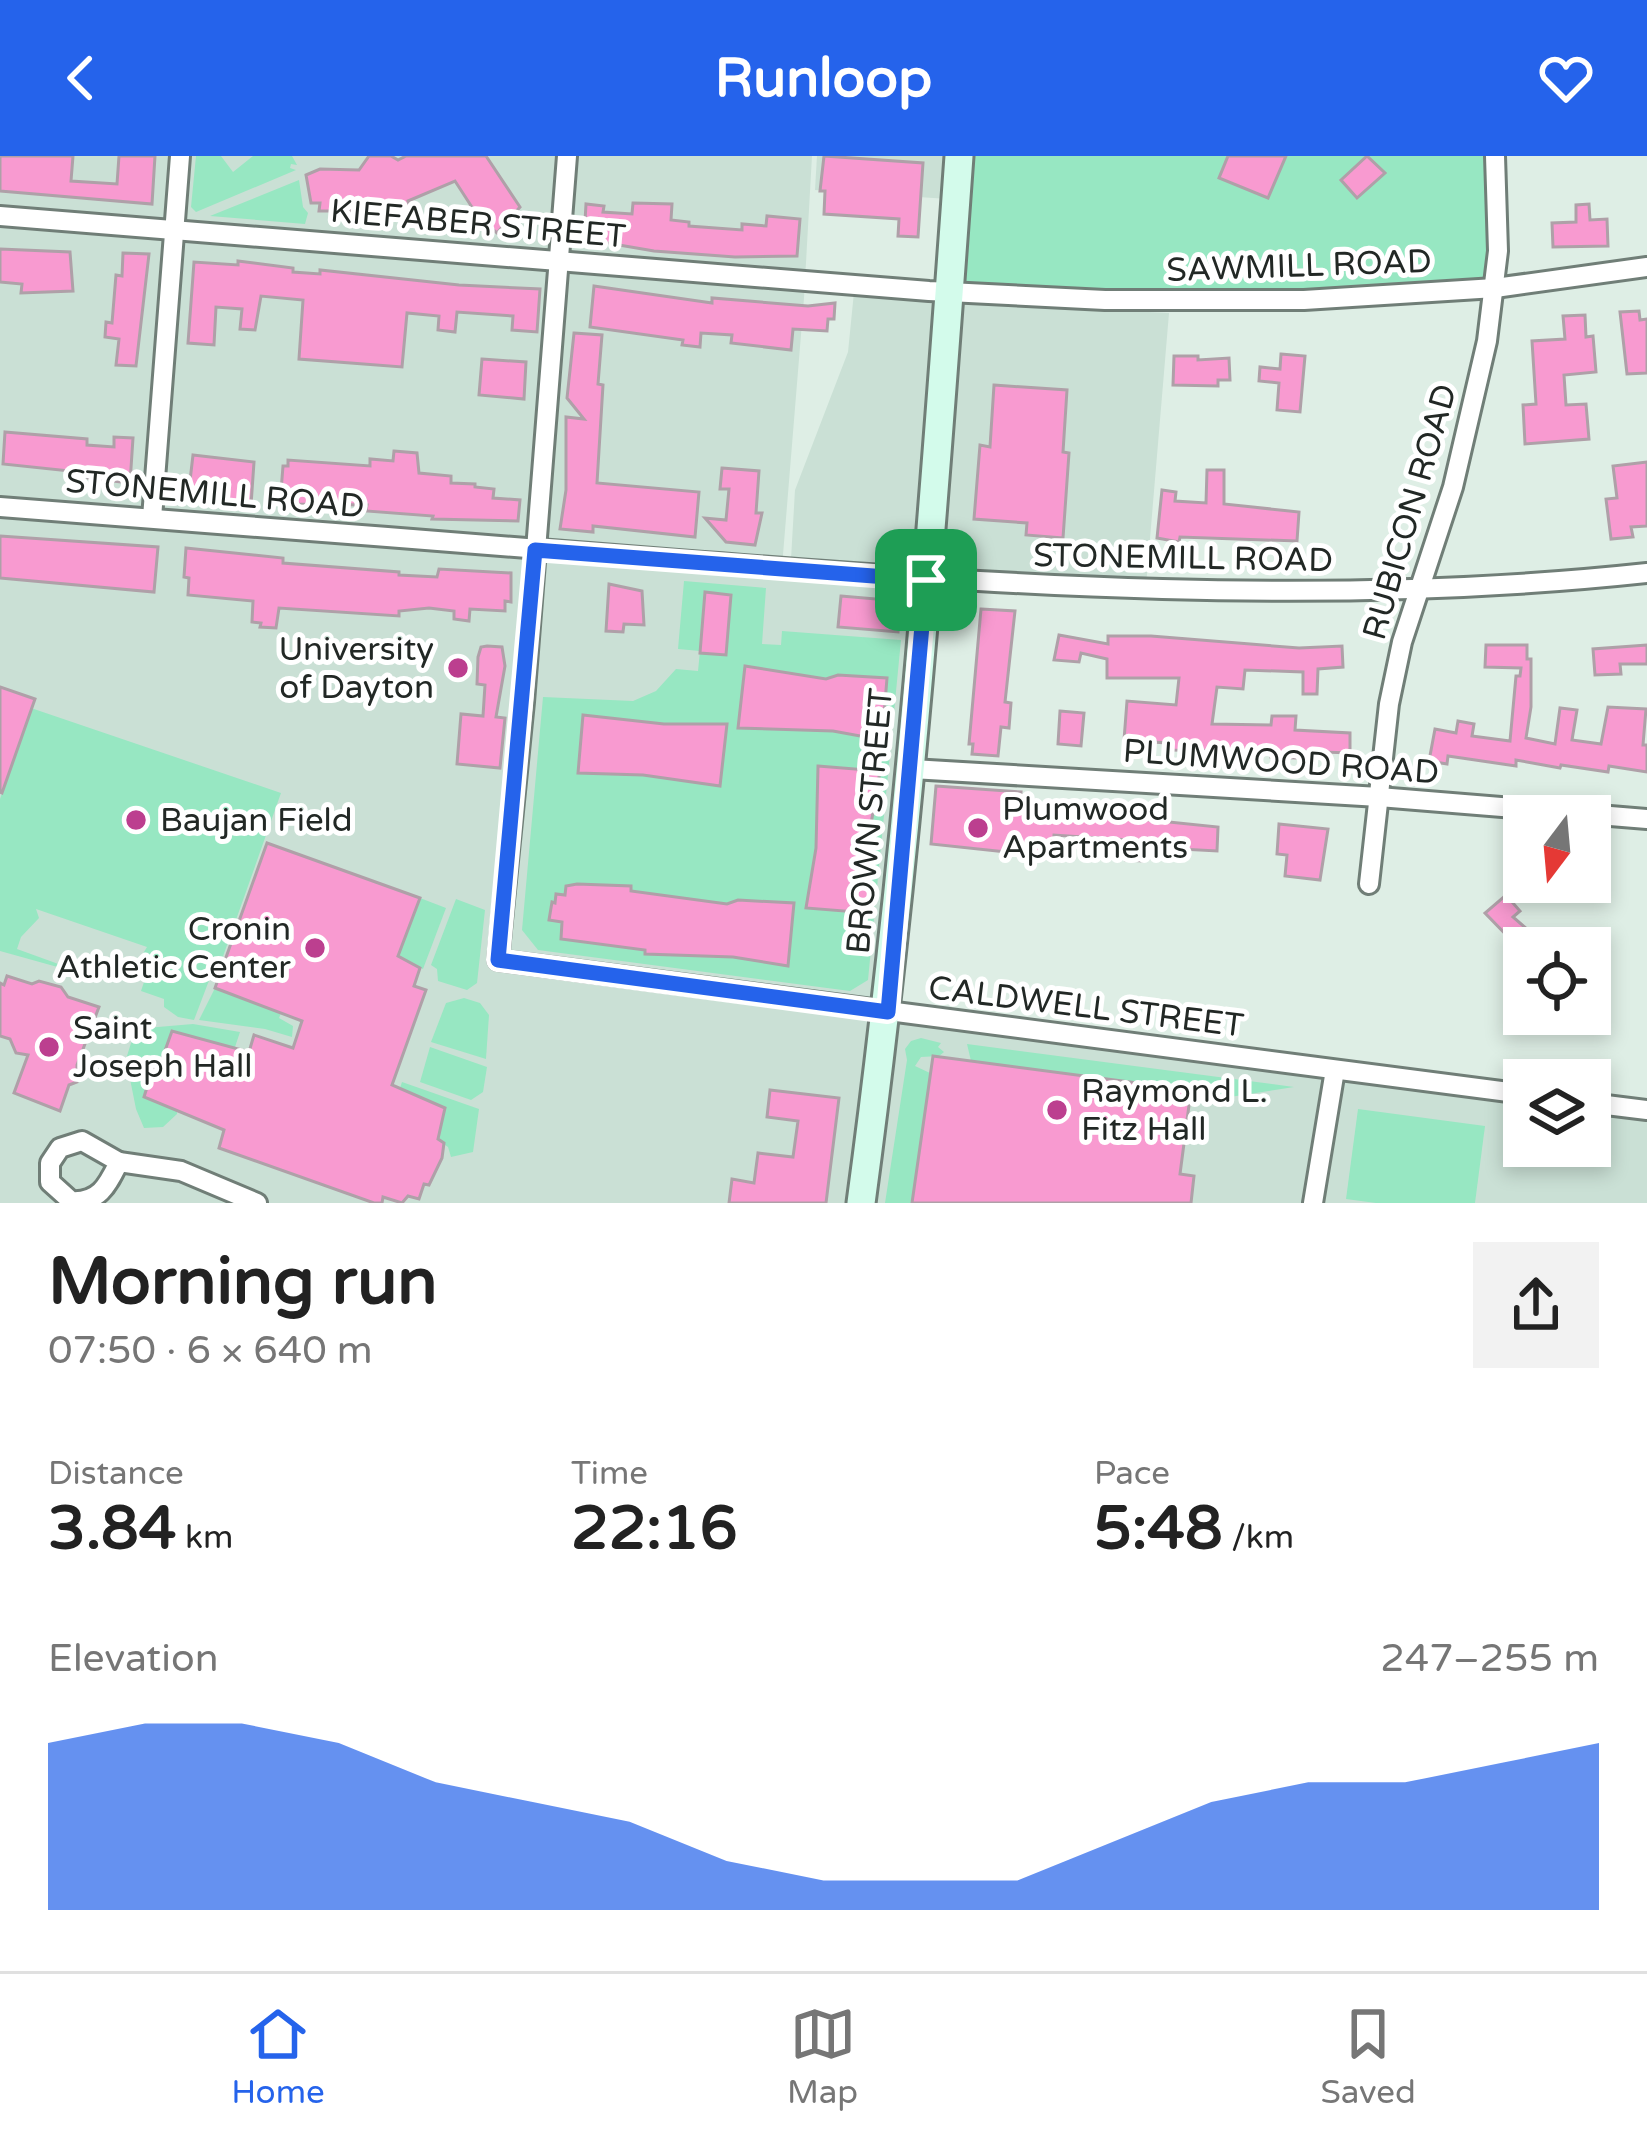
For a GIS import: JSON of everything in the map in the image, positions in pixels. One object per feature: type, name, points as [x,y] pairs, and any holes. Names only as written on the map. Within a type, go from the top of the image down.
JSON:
[{"type":"street","points":[[152,518],[180,156]]},
{"type":"street","points":[[535,550],[567,156]]},
{"type":"street","name":"BROWN STREET","points":[[861,1203],[888,1012],[912,769],[959,156]]},
{"type":"street","name":"RUBICON ROAD","points":[[1369,884],[1390,697],[1472,416],[1495,288],[1495,156]]},
{"type":"street","name":"KIEFABER STREET","points":[[0,216],[951,292]]},
{"type":"street","name":"SAWMILL ROAD","points":[[951,292],[1184,302],[1304,300],[1495,288],[1647,267]]},
{"type":"street","name":"STONEMILL ROAD","points":[[0,507],[926,580],[1166,592],[1418,590],[1647,573]]},
{"type":"street","name":"CALDWELL STREET","points":[[535,550],[498,960],[1503,1091]]},
{"type":"street","name":"PLUMWOOD ROAD","points":[[912,769],[1379,797],[1647,819]]},
{"type":"street","points":[[1313,1203],[1335,1070]]},
{"type":"street","points":[[1611,1106],[1647,1110]]},
{"type":"street","points":[[119,1162],[181,1171],[257,1203]]},
{"type":"shaded area","name":"University of Dayton","points":[[0,156],[812,156],[782,567],[791,559],[795,490],[848,352],[854,292],[923,295],[942,314],[888,1012],[1503,1091],[1503,1167],[1611,1167],[1611,1106],[1647,1110],[1647,1203],[0,1203]]},
{"type":"shaded area","points":[[817,156],[951,156],[948,199],[815,190]]},
{"type":"shaded area","points":[[962,303],[1169,313],[1146,586],[942,574]]},
{"type":"green space","points":[[196,156],[221,156],[233,172],[253,156],[292,156],[297,165],[290,168],[296,170],[196,212],[191,207]]},
{"type":"green space","points":[[959,156],[1495,156],[1495,288],[1304,300],[951,292]]},
{"type":"green space","points":[[299,180],[308,213],[305,224],[210,216]]},
{"type":"green space","points":[[684,581],[766,588],[762,644],[781,645],[782,631],[901,640],[868,980],[850,991],[538,950],[522,930],[543,697],[633,701],[656,691],[676,669],[698,671],[700,651],[678,649]]},
{"type":"green space","name":"Baujan Field","points":[[31,708],[281,793],[221,962],[213,970],[194,1020],[178,1017],[164,1007],[164,999],[141,991],[145,979],[140,977],[139,960],[147,947],[36,909],[39,918],[21,937],[17,949],[97,978],[0,951],[0,799]]},
{"type":"green space","points":[[420,898],[446,908],[423,969],[398,956]]},
{"type":"green space","points":[[456,899],[485,910],[477,983],[467,990],[438,981],[437,969],[431,965]]},
{"type":"green space","points":[[215,988],[281,1013],[279,1018],[293,1026],[292,1037],[199,1020]]},
{"type":"green space","points":[[464,998],[480,1003],[489,1015],[486,1059],[431,1042],[446,1003]]},
{"type":"green space","points":[[193,1024],[240,1032],[234,1050],[172,1031],[158,1070],[153,1069],[148,1081],[177,1114],[163,1127],[144,1128],[126,1059],[132,1040],[146,1028]]},
{"type":"green space","points":[[921,1038],[941,1043],[938,1047],[944,1052],[921,1057],[915,1066],[930,1073],[912,1203],[885,1203],[905,1049]]},
{"type":"green space","points":[[967,1044],[1294,1087],[1230,1097],[971,1061]]},
{"type":"green space","points":[[430,1047],[487,1067],[483,1092],[471,1100],[420,1082]]},
{"type":"green space","points":[[402,1082],[479,1109],[473,1152],[451,1157],[448,1147],[438,1140],[444,1108],[400,1088]]},
{"type":"green space","points":[[1358,1109],[1485,1126],[1475,1203],[1346,1199]]},
{"type":"building","points":[[0,156],[73,156],[71,181],[117,184],[119,156],[155,156],[152,204],[0,191]]},
{"type":"building","points":[[369,156],[398,160],[406,156],[486,156],[520,207],[497,233],[479,218],[455,181],[408,201],[410,210],[371,219],[368,211],[319,211],[320,203],[311,203],[306,175],[320,169],[359,170]]},
{"type":"building","points":[[824,156],[923,163],[918,237],[898,236],[899,219],[824,214],[825,191],[820,191]]},
{"type":"building","points":[[1228,156],[1286,156],[1268,198],[1219,178]]},
{"type":"building","points":[[1367,156],[1385,173],[1357,198],[1341,180]]},
{"type":"building","points":[[633,203],[672,204],[671,220],[689,222],[689,226],[742,230],[742,224],[766,226],[767,216],[800,219],[797,256],[654,251],[584,239],[586,204],[604,206],[603,212],[632,214]]},
{"type":"building","points":[[1589,204],[1590,220],[1607,219],[1608,246],[1553,247],[1552,223],[1576,222],[1576,205]]},
{"type":"building","points":[[0,249],[70,252],[73,291],[21,293],[22,284],[0,282]]},
{"type":"building","points":[[123,253],[149,254],[136,366],[116,365],[119,339],[105,337],[106,322],[112,323]]},
{"type":"building","points":[[238,261],[293,268],[293,272],[320,274],[320,270],[540,289],[537,332],[512,330],[513,316],[457,312],[455,332],[438,330],[439,316],[407,313],[402,367],[299,359],[303,300],[261,296],[255,330],[240,329],[242,309],[216,307],[214,345],[188,343],[194,262],[238,265]]},
{"type":"building","points":[[594,286],[712,303],[712,298],[808,306],[835,303],[834,319],[828,319],[827,331],[793,329],[791,350],[731,343],[732,335],[701,333],[700,347],[682,345],[683,340],[590,327]]},
{"type":"building","points":[[1639,311],[1640,320],[1647,319],[1647,373],[1627,374],[1620,312]]},
{"type":"building","points":[[1585,315],[1586,337],[1593,336],[1596,372],[1564,375],[1566,405],[1586,404],[1589,439],[1525,444],[1523,405],[1536,404],[1532,341],[1565,339],[1563,316]]},
{"type":"building","points":[[574,333],[602,335],[597,483],[699,492],[695,537],[593,526],[593,532],[560,529],[566,490],[566,417],[584,419],[567,398]]},
{"type":"building","points":[[1281,354],[1305,356],[1300,412],[1277,410],[1279,383],[1259,381],[1260,367],[1280,369]]},
{"type":"building","points":[[1174,356],[1229,358],[1230,380],[1218,380],[1218,386],[1173,385]]},
{"type":"building","points":[[482,359],[526,362],[524,399],[479,395]]},
{"type":"building","points":[[994,385],[1067,390],[1063,452],[1069,453],[1063,538],[1026,535],[1027,523],[974,519],[980,445],[990,447]]},
{"type":"building","points":[[5,432],[87,439],[87,445],[114,447],[114,437],[133,438],[130,483],[88,478],[89,473],[3,464]]},
{"type":"building","points":[[394,451],[417,453],[419,473],[451,476],[451,483],[494,489],[493,498],[520,500],[518,521],[432,519],[366,511],[367,505],[280,504],[283,466],[288,466],[288,460],[370,466],[370,459],[393,461]]},
{"type":"building","points":[[193,455],[254,462],[251,505],[188,498]]},
{"type":"building","points":[[1647,462],[1647,526],[1631,527],[1633,537],[1611,539],[1606,499],[1617,498],[1613,466]]},
{"type":"building","points":[[722,468],[759,471],[756,513],[762,513],[755,545],[726,542],[705,518],[726,520],[729,489],[720,489]]},
{"type":"building","points":[[1207,470],[1224,470],[1224,504],[1299,512],[1297,541],[1157,538],[1162,490],[1176,492],[1175,501],[1206,503]]},
{"type":"building","points":[[0,536],[158,547],[154,592],[0,578]]},
{"type":"building","points":[[186,548],[399,575],[437,577],[439,569],[511,573],[511,602],[505,601],[505,611],[470,609],[469,621],[454,619],[454,611],[429,608],[399,611],[399,616],[279,608],[276,628],[260,627],[261,623],[252,622],[253,601],[188,595]]},
{"type":"building","points":[[609,584],[642,591],[644,625],[624,624],[623,632],[606,631]]},
{"type":"building","points":[[705,592],[731,595],[726,655],[700,653]]},
{"type":"building","points":[[841,596],[900,601],[898,632],[838,627]]},
{"type":"building","points":[[981,609],[1015,611],[1005,702],[1011,703],[1009,728],[1001,727],[998,756],[972,754],[973,744],[969,744]]},
{"type":"building","points":[[1059,635],[1108,644],[1108,636],[1151,636],[1299,648],[1342,646],[1343,667],[1318,669],[1317,694],[1303,694],[1303,672],[1245,670],[1243,689],[1217,687],[1212,724],[1271,725],[1272,716],[1296,716],[1295,730],[1350,733],[1350,753],[1295,751],[1295,758],[1271,757],[1271,751],[1167,750],[1167,743],[1124,740],[1127,701],[1176,705],[1179,678],[1107,678],[1107,659],[1081,653],[1079,662],[1054,660]]},
{"type":"building","points":[[1486,645],[1527,645],[1531,707],[1526,738],[1555,744],[1560,708],[1577,710],[1572,740],[1601,744],[1608,707],[1646,709],[1647,772],[1609,766],[1608,772],[1560,768],[1516,760],[1516,766],[1448,756],[1447,764],[1429,761],[1435,729],[1456,733],[1458,721],[1474,724],[1472,736],[1510,741],[1516,676],[1521,668],[1485,667]]},
{"type":"building","points":[[1647,645],[1647,664],[1620,664],[1621,674],[1595,675],[1593,649]]},
{"type":"building","points":[[481,647],[502,647],[505,666],[496,717],[505,718],[500,768],[457,764],[461,714],[483,716],[485,685],[477,684],[478,657]]},
{"type":"building","points":[[745,666],[826,679],[838,675],[887,678],[882,740],[833,731],[738,728]]},
{"type":"building","points":[[0,687],[35,699],[2,793],[0,792]]},
{"type":"building","points":[[1060,711],[1084,713],[1081,746],[1058,744]]},
{"type":"building","points":[[583,715],[664,724],[727,724],[720,786],[643,775],[578,773]]},
{"type":"building","points":[[818,766],[880,771],[871,824],[868,913],[806,908],[816,848]]},
{"type":"building","points":[[936,786],[1021,792],[1019,810],[1024,815],[1091,814],[1218,827],[1217,851],[1144,847],[1143,861],[1126,860],[1128,840],[1054,835],[1052,857],[931,844]]},
{"type":"building","points":[[1279,824],[1328,829],[1320,880],[1285,876],[1287,855],[1277,854]]},
{"type":"building","points":[[267,843],[420,898],[398,956],[420,968],[414,986],[426,990],[392,1085],[445,1108],[438,1139],[444,1143],[442,1158],[419,1199],[408,1196],[402,1203],[383,1197],[382,1203],[374,1203],[219,1148],[224,1130],[144,1097],[172,1031],[249,1052],[254,1035],[293,1048],[302,1021],[215,988]]},
{"type":"building","points":[[566,886],[631,886],[631,891],[727,904],[738,900],[794,903],[788,966],[733,957],[645,954],[645,950],[561,939],[562,922],[549,920],[552,902],[556,894],[565,895]]},
{"type":"building","points":[[1503,898],[1503,903],[1513,903],[1520,911],[1513,917],[1525,927],[1503,927],[1503,932],[1485,913]]},
{"type":"building","name":"Saint Joseph Hall","points":[[7,976],[61,987],[68,997],[99,1007],[77,1065],[77,1082],[69,1085],[60,1111],[14,1093],[28,1055],[16,1053],[10,1039],[0,1036],[0,983],[4,985]]},
{"type":"building","name":"Raymond L. Fitz Hall","points":[[933,1056],[1191,1090],[1180,1174],[1194,1176],[1191,1203],[912,1203]]},
{"type":"building","points":[[770,1090],[839,1098],[826,1203],[729,1203],[732,1179],[754,1183],[758,1153],[793,1157],[798,1121],[767,1117]]},
{"type":"place","name":"University of Dayton","points":[[458,668]]},
{"type":"place","name":"Baujan Field","points":[[136,820]]},
{"type":"place","name":"Plumwood Apartments","points":[[978,828]]},
{"type":"place","name":"Cronin Athletic Center","points":[[315,948]]},
{"type":"place","name":"Saint Joseph Hall","points":[[49,1047]]},
{"type":"place","name":"Raymond L. Fitz Hall","points":[[1057,1110]]},
{"type":"route","points":[[535,550],[926,580],[888,1012],[498,960],[535,550]]}]
